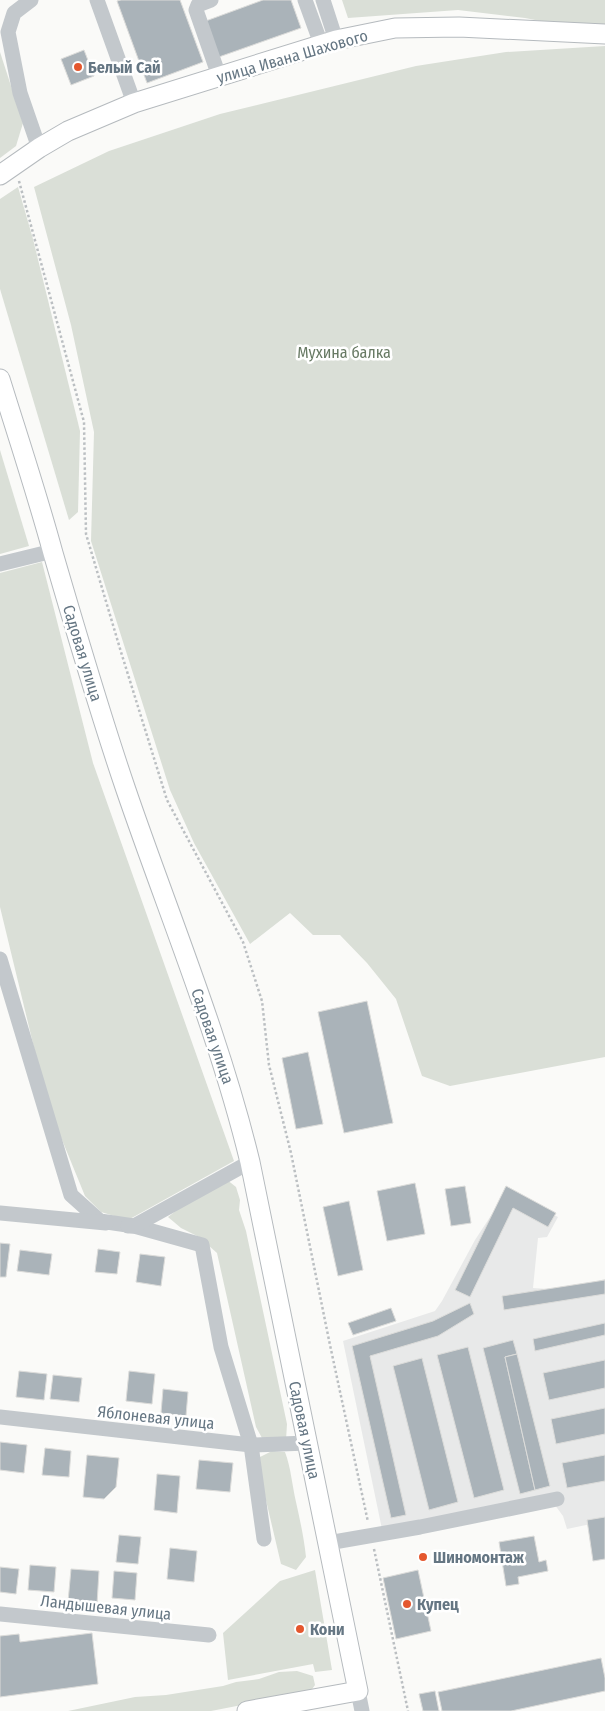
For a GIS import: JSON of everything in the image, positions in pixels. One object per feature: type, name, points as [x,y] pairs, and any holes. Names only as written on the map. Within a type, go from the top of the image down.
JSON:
[{"type":"main road","name":"улица Ивана Шахового","points":[[4,172],[68,131],[134,103],[329,42],[395,28],[459,27],[605,34]]},
{"type":"main road","name":"Садовая улица","points":[[0,379],[53,551],[81,652],[113,752],[222,1058],[238,1109],[358,1691]]},
{"type":"main road","points":[[247,1711],[358,1691]]},
{"type":"street","points":[[30,0],[14,14],[8,32],[20,93],[39,148]]},
{"type":"street","points":[[97,0],[134,103]]},
{"type":"street","points":[[211,0],[198,5],[196,10],[219,76]]},
{"type":"street","points":[[305,0],[329,42]]},
{"type":"street","points":[[323,0],[329,42]]},
{"type":"street","points":[[0,564],[53,551]]},
{"type":"street","points":[[0,959],[7,1009],[71,1195],[100,1221],[134,1226],[202,1245],[221,1347],[251,1446],[264,1539]]},
{"type":"street","points":[[0,1213],[134,1226],[250,1162]]},
{"type":"street","name":"Яблоневая улица","points":[[0,1417],[251,1446],[308,1443]]},
{"type":"street","points":[[328,1543],[557,1499]]},
{"type":"street","name":"Ландышевая улица","points":[[0,1614],[209,1635]]},
{"type":"street","name":"Садовая улица","points":[[358,1691],[362,1711]]},
{"type":"path","points":[[4,172],[84,422],[86,534],[121,652],[168,800],[243,942],[262,1001],[269,1065],[291,1153],[408,1711]]},
{"type":"shaded area","points":[[507,1191],[558,1217],[547,1237],[538,1238],[533,1288],[565,1290],[605,1279],[605,1521],[567,1529],[563,1516],[549,1497],[383,1534],[343,1341],[435,1311],[475,1240]]},
{"type":"green space","points":[[342,0],[605,0],[605,34],[525,18],[458,10],[348,18]]},
{"type":"green space","name":"Мухина балка","points":[[605,46],[605,1057],[450,1086],[422,1076],[396,999],[367,963],[340,935],[313,935],[290,913],[250,944],[194,843],[170,790],[91,541],[94,432],[71,325],[34,187],[109,151],[220,114],[416,66],[506,52]]},
{"type":"green space","points":[[0,52],[23,123],[16,146],[0,158]]},
{"type":"green space","points":[[18,187],[33,239],[80,431],[78,512],[69,520],[0,289],[0,199]]},
{"type":"green space","points":[[0,450],[29,546],[0,554]]},
{"type":"green space","points":[[42,562],[93,763],[234,1161],[128,1220],[101,1212],[85,1196],[58,1130],[37,1060],[0,907],[0,573]]},
{"type":"green space","points":[[226,1179],[236,1187],[240,1200],[239,1210],[246,1231],[287,1424],[286,1440],[262,1438],[256,1427],[217,1253],[199,1237],[181,1228],[168,1217],[195,1196]]},
{"type":"green space","points":[[272,1451],[285,1452],[302,1529],[306,1557],[296,1570],[281,1564],[261,1479],[260,1457]]},
{"type":"green space","points":[[315,1570],[332,1670],[315,1672],[313,1664],[228,1680],[223,1633],[280,1581]]},
{"type":"green space","points":[[297,1671],[313,1676],[315,1685],[310,1692],[211,1711],[68,1711],[135,1697],[166,1695],[223,1686],[259,1679],[279,1672]]},
{"type":"building","points":[[180,0],[203,62],[147,83],[117,1]]},
{"type":"building","points":[[263,0],[291,0],[301,28],[216,58],[203,22]]},
{"type":"building","name":"Белый Сай","points":[[84,50],[94,76],[71,85],[61,59]]},
{"type":"building","points":[[367,1001],[393,1123],[344,1133],[318,1012]]},
{"type":"building","points":[[308,1052],[323,1124],[296,1129],[282,1058]]},
{"type":"building","points":[[415,1183],[425,1234],[387,1241],[377,1191]]},
{"type":"building","points":[[465,1186],[471,1223],[451,1226],[445,1189]]},
{"type":"building","points":[[506,1186],[556,1213],[548,1227],[513,1208],[470,1297],[455,1290]]},
{"type":"building","points":[[349,1201],[363,1270],[338,1276],[323,1207]]},
{"type":"building","points":[[0,1243],[10,1244],[6,1277],[0,1277]]},
{"type":"building","points":[[98,1249],[120,1252],[117,1274],[95,1272]]},
{"type":"building","points":[[20,1250],[52,1254],[49,1275],[17,1271]]},
{"type":"building","points":[[140,1254],[165,1257],[161,1286],[136,1282]]},
{"type":"building","points":[[605,1280],[605,1294],[504,1310],[502,1296]]},
{"type":"building","points":[[470,1303],[474,1314],[438,1336],[370,1356],[406,1515],[391,1518],[352,1346],[433,1321]]},
{"type":"building","points":[[391,1308],[396,1321],[353,1335],[348,1323]]},
{"type":"building","points":[[605,1323],[605,1335],[535,1351],[533,1339]]},
{"type":"building","points":[[513,1340],[517,1354],[505,1357],[535,1490],[520,1494],[483,1348]]},
{"type":"building","points":[[468,1347],[504,1490],[474,1498],[437,1355]]},
{"type":"building","points":[[517,1354],[550,1486],[535,1490],[505,1357]]},
{"type":"building","points":[[422,1358],[458,1502],[429,1510],[393,1366]]},
{"type":"building","points":[[605,1360],[605,1388],[549,1400],[543,1373]]},
{"type":"building","points":[[19,1371],[47,1374],[44,1400],[16,1397]]},
{"type":"building","points":[[129,1371],[155,1374],[152,1404],[126,1401]]},
{"type":"building","points":[[53,1375],[82,1378],[79,1402],[50,1399]]},
{"type":"building","points":[[163,1389],[188,1392],[186,1416],[161,1413]]},
{"type":"building","points":[[605,1408],[605,1434],[556,1444],[551,1419]]},
{"type":"building","points":[[0,1442],[27,1445],[24,1473],[0,1470]]},
{"type":"building","points":[[45,1448],[71,1451],[69,1477],[42,1475]]},
{"type":"building","points":[[87,1455],[119,1458],[116,1487],[104,1499],[83,1497]]},
{"type":"building","points":[[605,1455],[605,1481],[567,1488],[562,1463]]},
{"type":"building","points":[[199,1460],[233,1463],[230,1492],[196,1489]]},
{"type":"building","points":[[157,1474],[180,1476],[177,1513],[154,1510]]},
{"type":"building","points":[[605,1517],[605,1559],[593,1561],[587,1520]]},
{"type":"building","points":[[119,1535],[141,1537],[138,1564],[116,1562]]},
{"type":"building","points":[[534,1536],[539,1562],[546,1560],[548,1571],[518,1577],[519,1584],[506,1586],[499,1542]]},
{"type":"building","points":[[170,1548],[197,1551],[194,1582],[167,1579]]},
{"type":"building","points":[[30,1565],[56,1567],[54,1592],[28,1590]]},
{"type":"building","points":[[0,1567],[19,1569],[16,1594],[0,1592]]},
{"type":"building","points":[[71,1569],[99,1571],[97,1604],[68,1602]]},
{"type":"building","name":"Купец","points":[[418,1570],[431,1631],[396,1639],[383,1578]]},
{"type":"building","points":[[114,1571],[137,1573],[135,1600],[112,1598]]},
{"type":"building","points":[[92,1633],[98,1684],[0,1697],[0,1636],[19,1634],[20,1642]]},
{"type":"building","points":[[601,1658],[605,1678],[605,1691],[511,1711],[442,1711],[438,1692]]},
{"type":"building","points":[[435,1691],[439,1711],[423,1711],[419,1694]]},
{"type":"place","name":"Белый Сай","points":[[78,67]]},
{"type":"place","name":"Шиномонтаж","points":[[423,1557]]},
{"type":"place","name":"Купец","points":[[407,1604]]},
{"type":"place","name":"Кони","points":[[300,1629]]}]
